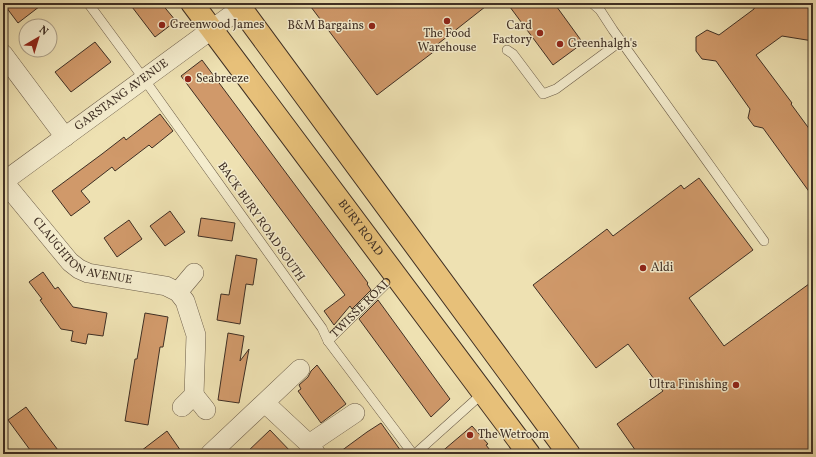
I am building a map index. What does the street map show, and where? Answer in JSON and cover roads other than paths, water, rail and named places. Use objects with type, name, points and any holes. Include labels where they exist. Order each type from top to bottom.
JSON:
[{"type":"highway","name":"BURY ROAD","points":[[192,3],[529,454]]},
{"type":"highway","points":[[239,5],[569,454]]},
{"type":"street","name":"GARSTANG AVENUE","points":[[3,182],[211,29],[239,5]]},
{"type":"street","points":[[3,54],[65,137]]},
{"type":"street","name":"CLAUGHTON AVENUE","points":[[3,182],[70,262],[79,269],[88,273],[166,286],[178,292]]},
{"type":"street","points":[[194,273],[178,292],[185,301],[196,335],[188,401],[206,410]]},
{"type":"street","points":[[210,454],[300,369]]},
{"type":"street","points":[[265,403],[312,449],[355,413]]},
{"type":"lane","name":"BACK BURY ROAD SOUTH","points":[[88,3],[322,328],[328,341],[414,454]]},
{"type":"lane","points":[[592,3],[600,10],[764,241]]},
{"type":"lane","points":[[507,50],[513,54],[543,94],[556,89],[621,41]]},
{"type":"lane","name":"TWISSE ROAD","points":[[328,341],[395,275]]},
{"type":"lane","points":[[414,454],[483,393]]},
{"type":"place","name":"The Food Warehouse","points":[[447,21]]},
{"type":"place","name":"Greenwood James","points":[[162,25]]},
{"type":"place","name":"B&M Bargains","points":[[372,26]]},
{"type":"place","name":"Card Factory","points":[[540,33]]},
{"type":"place","name":"Greenhalgh's","points":[[560,44]]},
{"type":"place","name":"Seabreeze","points":[[188,79]]},
{"type":"place","name":"Aldi","points":[[643,268]]},
{"type":"place","name":"Ultra Finishing","points":[[736,385]]},
{"type":"place","name":"The Wetroom","points":[[470,435]]}]
